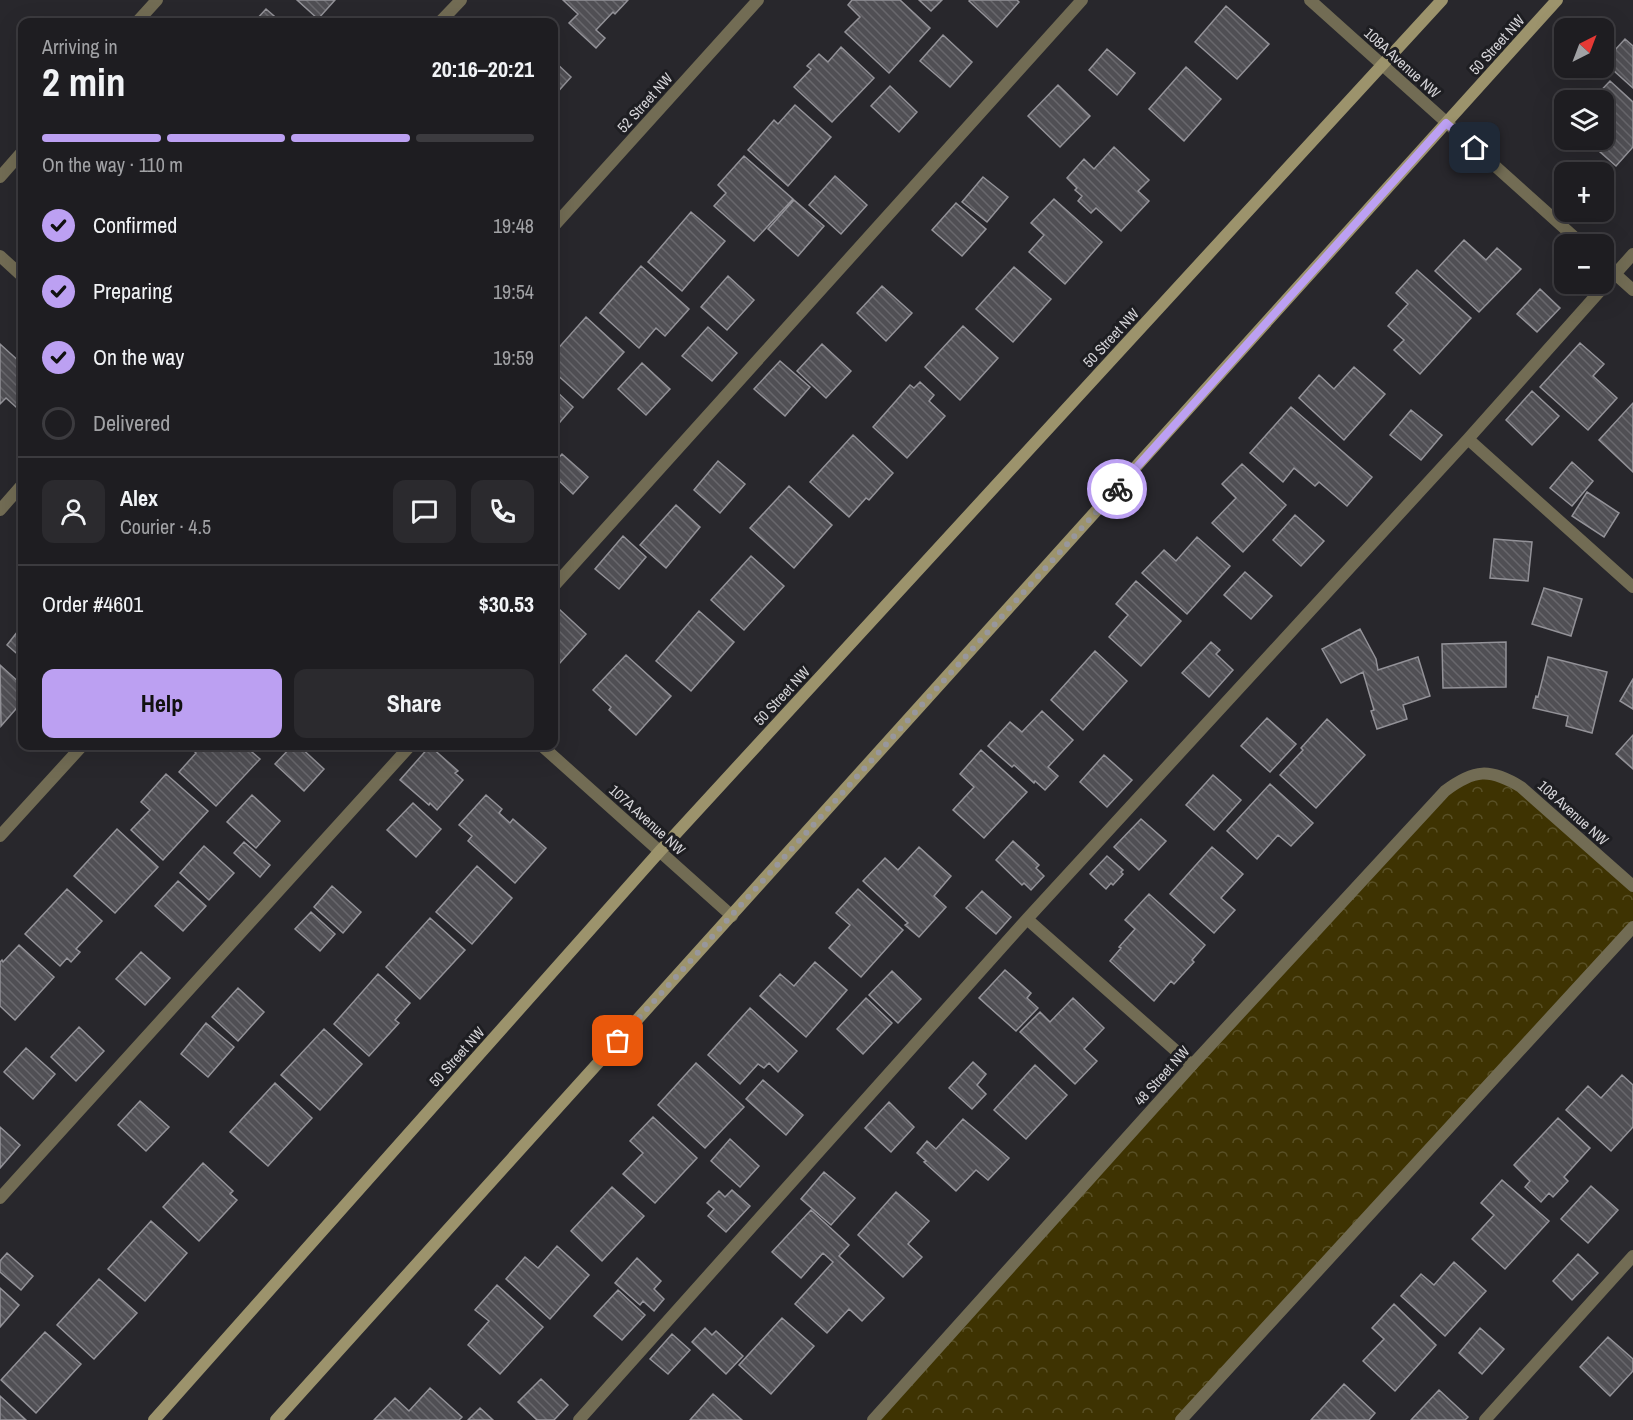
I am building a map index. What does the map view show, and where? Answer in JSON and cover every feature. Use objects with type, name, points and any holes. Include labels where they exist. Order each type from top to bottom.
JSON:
[{"type":"street","points":[[141,18],[157,0]]},
{"type":"street","points":[[444,18],[461,0]]},
{"type":"street","name":"52 Street NW","points":[[558,222],[758,0]]},
{"type":"street","points":[[558,582],[1082,0]]},
{"type":"street","name":"108A Avenue NW","points":[[1310,0],[1571,234]]},
{"type":"street","name":"50 Street NW","points":[[154,1420],[660,851],[1442,0]]},
{"type":"street","name":"50 Street NW","points":[[276,1420],[1557,0]]},
{"type":"street","points":[[0,177],[18,157]]},
{"type":"street","points":[[579,1420],[1027,919],[1468,439],[1633,254]]},
{"type":"street","points":[[0,256],[18,272]]},
{"type":"street","points":[[1615,274],[1633,290]]},
{"type":"street","points":[[1468,439],[1633,587]]},
{"type":"street","points":[[0,510],[18,490]]},
{"type":"street","points":[[0,836],[78,750]]},
{"type":"street","points":[[0,1198],[406,750]]},
{"type":"street","name":"107A Avenue NW","points":[[546,750],[732,916]]},
{"type":"street","name":"108 Avenue NW","points":[[1488,773],[1506,778],[1521,787],[1633,886]]},
{"type":"street","name":"48 Street NW","points":[[873,1420],[1192,1065],[1445,791],[1462,777],[1488,773]]},
{"type":"street","points":[[1027,919],[1192,1065]]},
{"type":"street","points":[[1181,1420],[1633,927]]},
{"type":"street","points":[[1485,1420],[1633,1256]]},
{"type":"green space","points":[[1462,777],[1506,778],[1633,886],[1633,927],[1181,1420],[873,1420]]},
{"type":"building","points":[[297,0],[335,0],[317,18]]},
{"type":"building","points":[[563,0],[628,0],[596,30],[605,38],[596,48],[569,23],[578,14]]},
{"type":"building","points":[[852,0],[900,0],[930,28],[889,73],[845,32],[860,17],[848,5]]},
{"type":"building","points":[[919,0],[942,0],[931,11]]},
{"type":"building","points":[[970,0],[1017,0],[1019,2],[997,27]]},
{"type":"building","points":[[1226,6],[1269,44],[1237,79],[1195,42]]},
{"type":"building","points":[[266,9],[276,18],[258,18]]},
{"type":"building","points":[[943,35],[972,62],[950,87],[920,61]]},
{"type":"building","points":[[1625,39],[1633,46],[1633,88],[1614,71],[1614,51]]},
{"type":"building","points":[[841,47],[874,78],[832,122],[794,87],[811,69],[807,66],[819,54],[828,62]]},
{"type":"building","points":[[1107,49],[1135,73],[1117,95],[1089,70]]},
{"type":"building","points":[[558,65],[571,77],[558,92]]},
{"type":"building","points":[[1186,67],[1221,99],[1184,141],[1149,109]]},
{"type":"building","points":[[1610,81],[1633,102],[1633,147],[1616,166],[1598,150],[1614,150],[1614,90],[1601,90]]},
{"type":"building","points":[[1058,85],[1090,116],[1060,147],[1028,116]]},
{"type":"building","points":[[890,86],[917,112],[899,132],[871,106]]},
{"type":"building","points":[[795,105],[831,137],[788,186],[748,150],[774,120],[778,124]]},
{"type":"building","points":[[1114,147],[1149,180],[1138,191],[1149,201],[1121,231],[1096,208],[1091,213],[1078,201],[1082,196],[1067,178],[1084,159],[1094,169]]},
{"type":"building","points":[[744,156],[793,199],[754,241],[714,206],[726,193],[718,185]]},
{"type":"building","points":[[835,176],[867,205],[841,234],[809,205]]},
{"type":"building","points":[[983,177],[1008,197],[987,222],[962,202]]},
{"type":"building","points":[[1054,199],[1102,242],[1065,284],[1029,252],[1044,235],[1031,223]]},
{"type":"building","points":[[794,200],[824,226],[798,256],[768,229]]},
{"type":"building","points":[[956,203],[986,229],[962,256],[932,230]]},
{"type":"building","points":[[691,212],[725,241],[682,291],[648,262]]},
{"type":"building","points":[[1464,240],[1486,260],[1497,248],[1521,269],[1479,312],[1435,271]]},
{"type":"building","points":[[641,266],[689,309],[665,336],[656,328],[639,348],[600,313]]},
{"type":"building","points":[[1014,267],[1051,299],[1013,342],[976,309]]},
{"type":"building","points":[[1417,270],[1471,318],[1420,374],[1394,350],[1404,340],[1388,326],[1408,304],[1396,293]]},
{"type":"building","points":[[728,276],[754,300],[727,330],[701,307]]},
{"type":"building","points":[[882,286],[912,313],[886,341],[857,313]]},
{"type":"building","points":[[1540,289],[1560,308],[1537,332],[1517,314]]},
{"type":"building","points":[[586,317],[624,352],[583,398],[558,376],[558,348]]},
{"type":"building","points":[[963,326],[998,358],[960,400],[925,367]]},
{"type":"building","points":[[708,327],[737,353],[712,381],[682,356]]},
{"type":"building","points":[[1580,343],[1604,364],[1593,376],[1617,398],[1588,430],[1540,387]]},
{"type":"building","points":[[0,344],[18,360],[18,405],[16,407],[6,398],[0,404]]},
{"type":"building","points":[[822,344],[851,371],[826,398],[797,371]]},
{"type":"building","points":[[780,361],[810,387],[785,416],[754,389]]},
{"type":"building","points":[[642,363],[670,389],[646,415],[618,389]]},
{"type":"building","points":[[1354,367],[1385,394],[1344,440],[1299,398],[1319,375],[1334,389]]},
{"type":"building","points":[[920,382],[934,395],[929,401],[945,416],[907,458],[873,427],[910,385],[914,388]]},
{"type":"building","points":[[1532,391],[1559,416],[1532,445],[1506,420]]},
{"type":"building","points":[[558,393],[573,407],[558,424]]},
{"type":"building","points":[[1633,403],[1633,472],[1599,440]]},
{"type":"building","points":[[1291,407],[1372,477],[1347,506],[1319,482],[1315,486],[1294,468],[1283,482],[1250,453]]},
{"type":"building","points":[[1411,410],[1442,435],[1421,460],[1390,435]]},
{"type":"building","points":[[853,435],[893,473],[869,500],[866,498],[849,517],[810,482]]},
{"type":"building","points":[[562,454],[588,477],[573,494],[558,480],[558,458]]},
{"type":"building","points":[[718,461],[745,484],[720,513],[694,490]]},
{"type":"building","points":[[1572,462],[1593,481],[1572,506],[1550,488]]},
{"type":"building","points":[[1242,464],[1286,505],[1243,552],[1212,523],[1236,498],[1222,484]]},
{"type":"building","points":[[789,486],[832,525],[794,568],[750,528]]},
{"type":"building","points":[[1587,492],[1619,513],[1604,537],[1572,516]]},
{"type":"building","points":[[676,505],[700,527],[666,568],[640,545]]},
{"type":"building","points":[[1295,515],[1324,541],[1301,566],[1273,540]]},
{"type":"building","points":[[623,536],[646,557],[619,589],[595,569]]},
{"type":"building","points":[[1197,537],[1230,566],[1187,614],[1142,573],[1164,550],[1176,561]]},
{"type":"building","points":[[1494,539],[1532,542],[1528,581],[1490,578]]},
{"type":"building","points":[[751,556],[784,586],[744,630],[711,600]]},
{"type":"building","points":[[1245,572],[1272,596],[1251,619],[1224,595]]},
{"type":"building","points":[[1136,581],[1181,621],[1141,666],[1109,637],[1128,615],[1116,604]]},
{"type":"building","points":[[1544,588],[1582,599],[1571,636],[1532,624]]},
{"type":"building","points":[[558,610],[586,634],[559,664],[558,663]]},
{"type":"building","points":[[699,611],[734,642],[691,691],[656,661]]},
{"type":"building","points":[[1360,629],[1376,659],[1378,670],[1418,657],[1430,696],[1403,705],[1407,719],[1377,729],[1363,672],[1341,683],[1322,649]]},
{"type":"building","points":[[18,631],[18,655],[7,645]]},
{"type":"building","points":[[1211,642],[1220,650],[1216,654],[1233,670],[1209,697],[1182,673]]},
{"type":"building","points":[[1506,642],[1506,687],[1443,688],[1442,644]]},
{"type":"building","points":[[1095,651],[1127,681],[1083,730],[1051,700]]},
{"type":"building","points":[[626,655],[671,696],[636,735],[609,710],[611,707],[593,690]]},
{"type":"building","points":[[1548,657],[1607,672],[1592,733],[1566,726],[1568,716],[1533,708]]},
{"type":"building","points":[[0,665],[18,681],[18,707],[1,726]]},
{"type":"building","points":[[1633,679],[1633,709],[1620,701]]},
{"type":"building","points":[[1042,711],[1073,740],[1048,767],[1058,776],[1045,790],[1014,765],[1012,767],[988,746],[1010,722],[1022,732]]},
{"type":"building","points":[[1267,718],[1296,744],[1270,772],[1241,746]]},
{"type":"building","points":[[1327,719],[1365,755],[1316,808],[1280,775]]},
{"type":"building","points":[[1633,735],[1633,769],[1616,754]]},
{"type":"building","points":[[193,750],[250,750],[260,759],[216,806],[179,772],[196,753]]},
{"type":"building","points":[[288,750],[303,750],[324,769],[304,791],[275,764]]},
{"type":"building","points":[[426,750],[434,750],[458,771],[455,773],[463,780],[437,810],[400,780]]},
{"type":"building","points":[[981,750],[1027,792],[984,838],[953,810],[974,787],[960,774]]},
{"type":"building","points":[[1104,755],[1132,780],[1107,807],[1080,782]]},
{"type":"building","points":[[166,774],[208,811],[163,860],[131,830],[150,810],[141,802]]},
{"type":"building","points":[[1213,775],[1241,800],[1214,830],[1186,805]]},
{"type":"building","points":[[1270,784],[1313,823],[1291,846],[1278,835],[1257,859],[1227,831]]},
{"type":"building","points":[[252,795],[280,821],[256,848],[227,822]]},
{"type":"building","points":[[486,795],[502,809],[499,813],[510,823],[513,819],[546,848],[515,883],[468,841],[472,836],[459,825]]},
{"type":"building","points":[[413,803],[441,829],[416,857],[387,830]]},
{"type":"building","points":[[1141,819],[1166,841],[1139,870],[1114,847]]},
{"type":"building","points":[[117,829],[158,867],[115,913],[74,876]]},
{"type":"building","points":[[1013,841],[1039,865],[1036,868],[1044,876],[1031,890],[1024,883],[1022,885],[996,860]]},
{"type":"building","points":[[244,842],[270,865],[260,877],[234,853]]},
{"type":"building","points":[[204,846],[234,873],[209,900],[180,873]]},
{"type":"building","points":[[919,847],[951,876],[934,896],[946,907],[919,937],[905,925],[908,923],[863,881],[885,858],[898,870]]},
{"type":"building","points":[[1212,847],[1243,874],[1221,898],[1235,910],[1214,933],[1170,894]]},
{"type":"building","points":[[1107,856],[1123,870],[1121,872],[1123,874],[1106,889],[1090,874]]},
{"type":"building","points":[[477,866],[512,898],[472,944],[436,912]]},
{"type":"building","points":[[178,881],[206,906],[183,931],[155,906]]},
{"type":"building","points":[[332,886],[361,912],[343,933],[314,907]]},
{"type":"building","points":[[67,889],[102,921],[76,949],[80,952],[71,962],[67,958],[60,966],[25,934]]},
{"type":"building","points":[[858,889],[903,930],[861,977],[829,948],[850,925],[836,913]]},
{"type":"building","points":[[982,891],[1011,917],[996,934],[966,908]]},
{"type":"building","points":[[1149,894],[1205,945],[1192,960],[1194,962],[1174,984],[1171,981],[1154,1001],[1110,961],[1135,929],[1125,920]]},
{"type":"building","points":[[311,912],[335,934],[320,951],[295,929]]},
{"type":"building","points":[[430,918],[465,950],[420,999],[386,967]]},
{"type":"building","points":[[19,945],[54,977],[15,1020],[0,1006],[0,962],[2,960],[3,962]]},
{"type":"building","points":[[141,952],[170,978],[145,1005],[116,979]]},
{"type":"building","points":[[815,962],[847,990],[806,1037],[760,996],[780,974],[794,986]]},
{"type":"building","points":[[1005,970],[1031,993],[1027,998],[1038,1008],[1016,1031],[979,998]]},
{"type":"building","points":[[892,971],[921,999],[898,1023],[869,995]]},
{"type":"building","points":[[378,974],[410,1003],[395,1020],[399,1023],[369,1056],[334,1024]]},
{"type":"building","points":[[238,988],[264,1012],[238,1041],[212,1017]]},
{"type":"building","points":[[866,998],[892,1023],[863,1054],[837,1029]]},
{"type":"building","points":[[1073,998],[1104,1028],[1084,1049],[1097,1061],[1075,1084],[1020,1032],[1040,1012],[1050,1022]]},
{"type":"building","points":[[750,1008],[797,1051],[778,1072],[769,1063],[764,1068],[758,1064],[740,1084],[708,1055]]},
{"type":"building","points":[[206,1023],[234,1047],[208,1077],[181,1054]]},
{"type":"building","points":[[79,1027],[104,1051],[76,1081],[51,1057]]},
{"type":"building","points":[[324,1029],[362,1064],[320,1110],[281,1075]]},
{"type":"building","points":[[26,1048],[55,1074],[33,1099],[4,1072]]},
{"type":"building","points":[[973,1062],[986,1074],[977,1085],[986,1094],[972,1109],[949,1088]]},
{"type":"building","points":[[696,1063],[744,1107],[705,1148],[658,1105]]},
{"type":"building","points":[[1035,1065],[1067,1095],[1026,1139],[994,1110]]},
{"type":"building","points":[[1622,1075],[1633,1085],[1633,1127],[1611,1151],[1566,1110],[1588,1086],[1601,1098]]},
{"type":"building","points":[[763,1080],[803,1115],[786,1135],[746,1099]]},
{"type":"building","points":[[275,1083],[312,1118],[268,1166],[230,1132]]},
{"type":"building","points":[[140,1101],[169,1127],[146,1151],[118,1125]]},
{"type":"building","points":[[889,1102],[914,1127],[891,1152],[865,1128]]},
{"type":"building","points":[[653,1117],[697,1158],[655,1203],[623,1174],[643,1153],[630,1141]]},
{"type":"building","points":[[1558,1118],[1590,1148],[1564,1177],[1568,1181],[1553,1197],[1549,1193],[1541,1202],[1525,1187],[1530,1181],[1514,1165]]},
{"type":"building","points":[[963,1119],[1009,1158],[988,1180],[976,1170],[956,1191],[917,1153],[927,1141],[936,1149]]},
{"type":"building","points":[[0,1127],[20,1145],[0,1168]]},
{"type":"building","points":[[730,1139],[759,1166],[740,1187],[711,1161]]},
{"type":"building","points":[[203,1163],[233,1191],[230,1194],[237,1200],[199,1241],[163,1207]]},
{"type":"building","points":[[824,1172],[855,1198],[831,1225],[801,1199]]},
{"type":"building","points":[[1502,1180],[1549,1221],[1505,1269],[1472,1239],[1494,1215],[1481,1203]]},
{"type":"building","points":[[1591,1186],[1618,1210],[1588,1243],[1561,1219]]},
{"type":"building","points":[[612,1187],[644,1216],[602,1261],[571,1231]]},
{"type":"building","points":[[732,1190],[750,1206],[726,1232],[708,1216],[714,1209],[707,1203],[719,1191],[725,1197]]},
{"type":"building","points":[[896,1192],[929,1221],[908,1244],[922,1257],[903,1277],[858,1235]]},
{"type":"building","points":[[811,1210],[849,1245],[839,1256],[884,1298],[862,1321],[849,1309],[827,1333],[795,1304],[833,1262],[823,1253],[801,1278],[772,1252]]},
{"type":"building","points":[[151,1221],[187,1253],[145,1301],[108,1269]]},
{"type":"building","points":[[557,1246],[589,1275],[550,1319],[506,1279],[525,1257],[538,1268]]},
{"type":"building","points":[[7,1253],[33,1276],[21,1290],[0,1272],[0,1261]]},
{"type":"building","points":[[1578,1254],[1598,1273],[1572,1300],[1553,1281]]},
{"type":"building","points":[[637,1258],[661,1281],[654,1289],[664,1299],[654,1311],[643,1301],[640,1305],[615,1283]]},
{"type":"building","points":[[1454,1262],[1486,1291],[1445,1336],[1401,1296],[1421,1274],[1434,1285]]},
{"type":"building","points":[[99,1279],[137,1313],[94,1359],[57,1325]]},
{"type":"building","points":[[497,1285],[543,1327],[500,1374],[468,1345],[489,1321],[475,1310]]},
{"type":"building","points":[[0,1288],[19,1305],[0,1327]]},
{"type":"building","points":[[618,1290],[645,1315],[622,1340],[594,1316]]},
{"type":"building","points":[[1394,1304],[1436,1345],[1395,1391],[1363,1361],[1384,1339],[1372,1328]]},
{"type":"building","points":[[782,1318],[814,1346],[771,1394],[739,1365]]},
{"type":"building","points":[[705,1328],[712,1335],[716,1331],[743,1356],[726,1374],[692,1342]]},
{"type":"building","points":[[1480,1328],[1504,1349],[1482,1374],[1459,1353]]},
{"type":"building","points":[[45,1332],[81,1364],[36,1413],[1,1380]]},
{"type":"building","points":[[672,1334],[690,1350],[668,1374],[650,1359]]},
{"type":"building","points":[[1608,1337],[1633,1359],[1633,1371],[1610,1396],[1580,1367]]},
{"type":"building","points":[[541,1379],[568,1405],[554,1420],[537,1420],[518,1402]]},
{"type":"building","points":[[1344,1384],[1375,1413],[1369,1420],[1311,1420]]},
{"type":"building","points":[[430,1388],[462,1417],[459,1420],[374,1420],[395,1398],[409,1411]]},
{"type":"building","points":[[1439,1390],[1468,1417],[1465,1420],[1411,1420]]},
{"type":"building","points":[[713,1394],[742,1420],[690,1420]]},
{"type":"building","points":[[0,1396],[26,1420],[0,1420]]},
{"type":"building","points":[[480,1408],[493,1420],[468,1420]]},
{"type":"way so far","points":[[618,1041],[1117,489]]},
{"type":"route","points":[[1117,489],[1446,123],[1475,148]]}]
